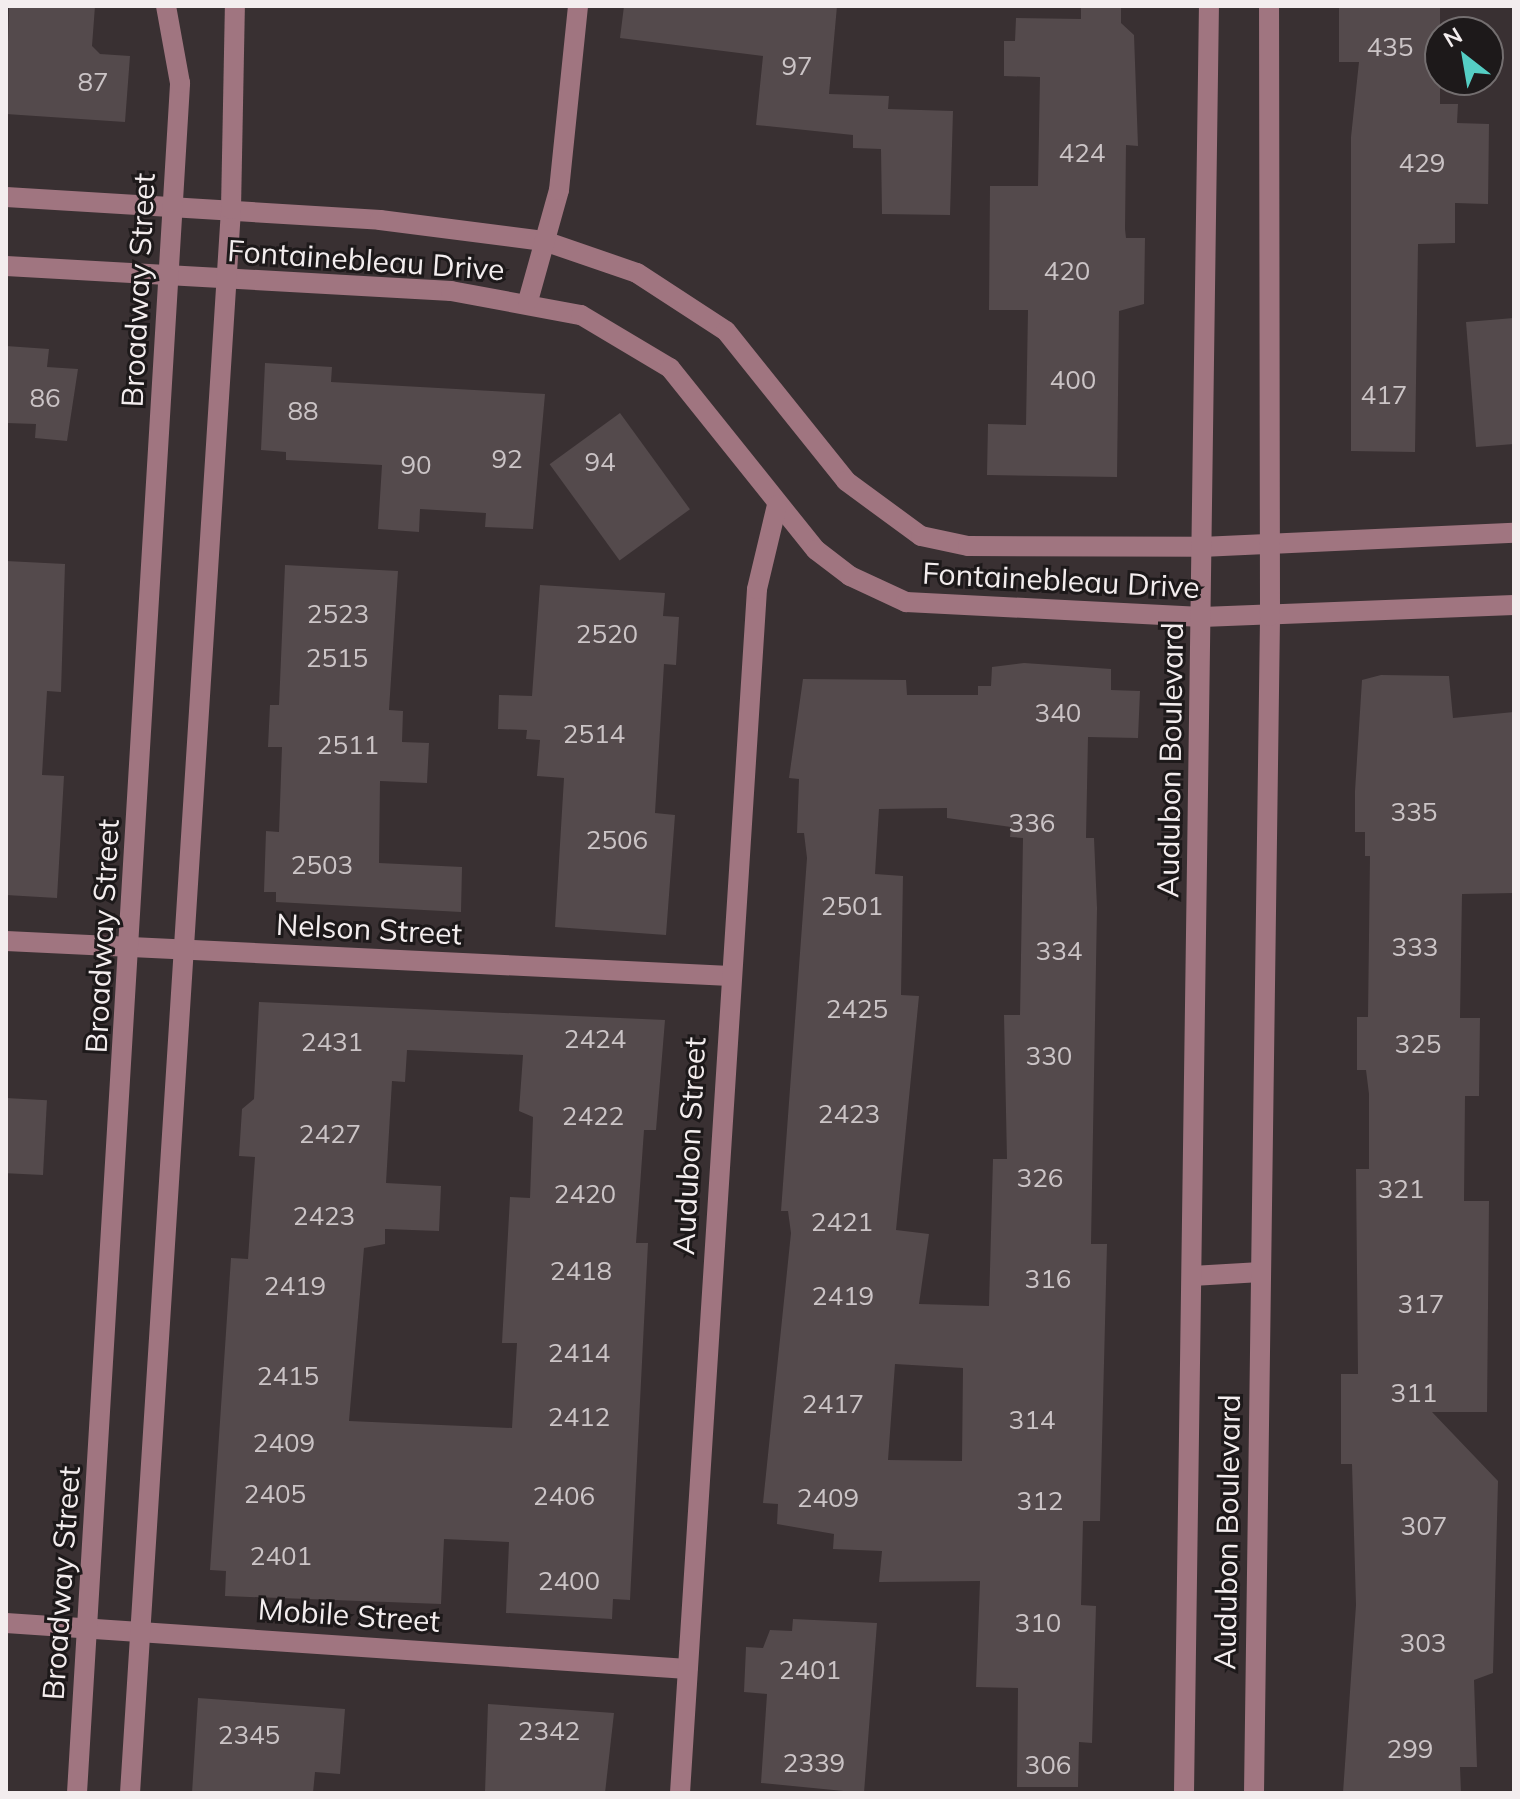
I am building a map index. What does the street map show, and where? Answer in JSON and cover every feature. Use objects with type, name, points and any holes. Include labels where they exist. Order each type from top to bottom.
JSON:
[{"type":"street","name":"Broadway Street","points":[[77,1793],[132,949],[180,83],[166,6]]},
{"type":"street","points":[[130,1793],[181,951],[231,209],[235,6]]},
{"type":"street","points":[[528,301],[559,190],[578,6]]},
{"type":"street","name":"Audubon Boulevard","points":[[1184,1793],[1209,6]]},
{"type":"street","name":"Audubon Boulevard","points":[[1254,1793],[1270,616],[1267,544],[1269,6]]},
{"type":"street","name":"Fontainebleau Drive","points":[[6,197],[231,209],[544,241],[637,273],[726,331],[846,481],[921,536],[968,546],[1201,547],[1514,533]]},
{"type":"street","name":"Fontainebleau Drive","points":[[6,266],[528,301],[581,315],[670,368],[715,416],[777,505],[850,576],[906,602],[1202,617],[1514,605]]},
{"type":"street","name":"Audubon Street","points":[[680,1793],[757,589],[777,505]]},
{"type":"street","name":"Nelson Street","points":[[6,941],[730,976]]},
{"type":"street","points":[[1192,1276],[1261,1272]]},
{"type":"street","name":"Mobile Street","points":[[6,1623],[687,1669]]},
{"type":"building","points":[[9,6],[95,6],[92,46],[100,54],[130,56],[125,122],[6,114]]},
{"type":"building","points":[[624,6],[837,6],[829,94],[889,96],[888,109],[953,111],[950,215],[882,214],[881,149],[853,148],[853,135],[756,125],[763,56],[620,38]]},
{"type":"building","points":[[1081,6],[1121,6],[1121,23],[1134,35],[1138,146],[1126,145],[1125,229],[1126,238],[1145,238],[1144,304],[1119,311],[1117,477],[987,475],[988,424],[1026,425],[1028,310],[989,310],[990,186],[1038,186],[1040,77],[1004,76],[1004,41],[1015,41],[1016,18],[1081,19]]},
{"type":"building","points":[[1339,6],[1440,6],[1440,16],[1424,16],[1424,96],[1440,96],[1440,104],[1458,104],[1457,123],[1489,124],[1488,204],[1455,203],[1455,243],[1418,244],[1415,452],[1351,451],[1351,137],[1359,62],[1339,62]]},
{"type":"building","points":[[1514,318],[1514,444],[1476,447],[1466,322]]},
{"type":"building","points":[[6,346],[49,349],[47,367],[78,369],[67,441],[35,438],[36,424],[6,423]]},
{"type":"building","points":[[265,363],[332,367],[331,382],[545,394],[533,529],[485,527],[486,513],[420,509],[419,532],[378,529],[382,465],[286,460],[286,452],[261,450]]},
{"type":"building","points":[[620,413],[690,509],[620,560],[550,464]]},
{"type":"building","points":[[6,561],[65,564],[61,692],[47,691],[42,775],[64,776],[57,898],[6,895]]},
{"type":"building","points":[[285,565],[398,571],[389,710],[403,711],[402,742],[429,743],[427,783],[380,781],[379,863],[462,867],[461,912],[276,902],[276,892],[264,892],[266,831],[279,832],[282,747],[268,747],[270,705],[279,705]]},
{"type":"building","points":[[540,585],[665,593],[663,616],[679,617],[676,665],[664,664],[655,813],[675,815],[666,935],[555,927],[564,778],[537,776],[540,740],[526,739],[527,730],[498,729],[499,695],[532,696]]},
{"type":"building","points":[[1024,663],[1111,669],[1111,690],[1140,691],[1138,738],[1088,737],[1086,838],[1094,838],[1097,908],[1091,1244],[1107,1244],[1100,1521],[1083,1521],[1081,1605],[1096,1606],[1092,1743],[1079,1742],[1078,1787],[1017,1787],[1018,1688],[976,1687],[980,1581],[879,1582],[882,1551],[833,1549],[834,1534],[777,1524],[778,1504],[763,1503],[791,1233],[788,1211],[781,1211],[807,858],[804,833],[797,833],[799,779],[789,778],[803,679],[906,680],[907,695],[978,695],[978,686],[991,686],[992,667]],"holes":[[[947,808],[947,818],[1011,827],[1010,837],[1023,838],[1020,1015],[1004,1015],[1007,1159],[993,1159],[989,1306],[919,1304],[929,1234],[896,1230],[919,996],[901,995],[903,876],[875,874],[879,809]],[[895,1364],[963,1368],[962,1461],[888,1460]]]},
{"type":"building","points":[[1381,675],[1449,676],[1453,718],[1514,712],[1514,893],[1462,894],[1460,1018],[1480,1018],[1479,1096],[1465,1096],[1464,1201],[1489,1201],[1487,1412],[1432,1412],[1498,1481],[1493,1673],[1474,1680],[1477,1767],[1460,1767],[1461,1793],[1343,1793],[1356,1605],[1352,1464],[1341,1464],[1341,1374],[1358,1374],[1356,1169],[1369,1169],[1369,1094],[1366,1070],[1357,1070],[1357,1017],[1368,1017],[1370,856],[1365,856],[1365,832],[1355,832],[1355,791],[1362,680]]},
{"type":"building","points":[[259,1002],[665,1020],[656,1130],[644,1130],[636,1243],[648,1243],[630,1600],[613,1599],[612,1619],[506,1613],[509,1542],[444,1539],[441,1604],[225,1596],[226,1571],[210,1570],[231,1258],[248,1259],[255,1157],[239,1156],[242,1109],[254,1099]],"holes":[[[407,1050],[523,1055],[519,1111],[533,1117],[530,1198],[510,1197],[502,1343],[517,1343],[512,1428],[349,1421],[364,1248],[385,1244],[385,1229],[439,1231],[441,1186],[386,1183],[392,1081],[405,1082]]]},
{"type":"building","points":[[6,1098],[47,1100],[43,1175],[6,1173]]},
{"type":"building","points":[[793,1619],[877,1623],[864,1793],[761,1783],[767,1694],[744,1692],[746,1647],[763,1648],[770,1630],[792,1631]]},
{"type":"building","points":[[198,1698],[345,1709],[340,1774],[315,1772],[313,1793],[192,1793]]},
{"type":"building","points":[[488,1704],[614,1713],[605,1793],[485,1793]]}]
